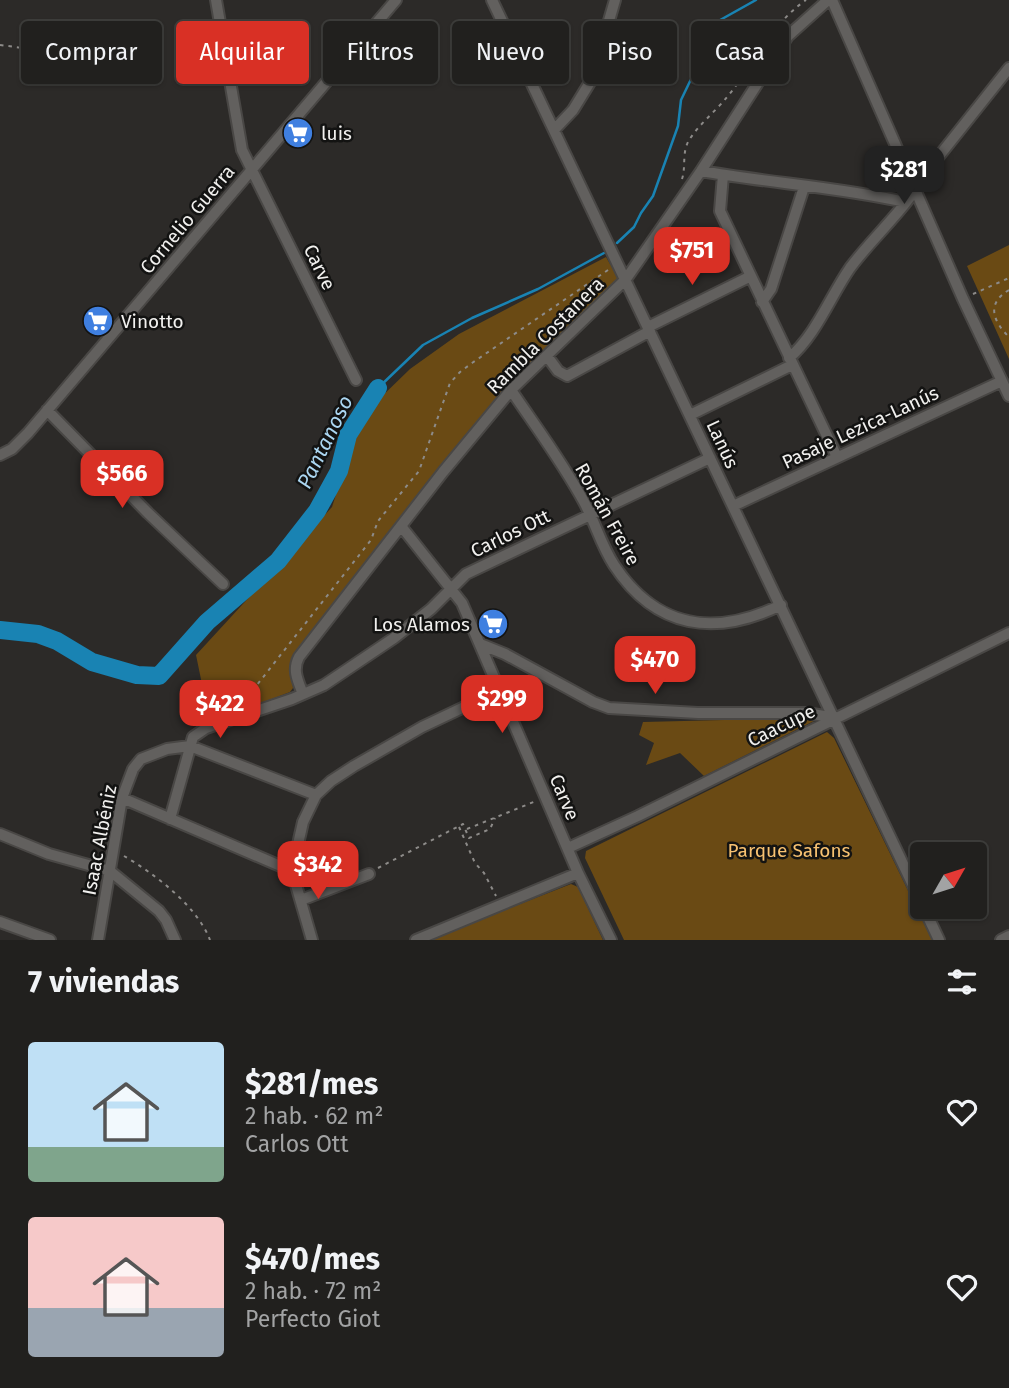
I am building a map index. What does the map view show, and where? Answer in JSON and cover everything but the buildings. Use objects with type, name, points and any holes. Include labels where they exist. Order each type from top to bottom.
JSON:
[{"type":"street","name":"Carve","points":[[216,0],[239,142],[356,380]]},
{"type":"street","name":"Cornelio Guerra","points":[[0,454],[12,449],[47,410],[396,0]]},
{"type":"street","name":"Lanús","points":[[492,0],[910,877]]},
{"type":"street","points":[[554,130],[573,110],[592,79],[615,0]]},
{"type":"street","points":[[830,0],[962,299],[1009,396]]},
{"type":"street","name":"Rambla Costanera","points":[[303,694],[295,671],[299,657],[511,390],[626,279],[701,171],[788,36],[830,0]]},
{"type":"street","points":[[690,415],[791,361],[850,269],[915,192],[924,175],[1009,68]]},
{"type":"street","points":[[701,171],[804,187],[872,194],[905,202]]},
{"type":"street","points":[[723,175],[720,211],[837,457]]},
{"type":"street","points":[[762,302],[771,289],[804,187]]},
{"type":"street","points":[[547,356],[558,371],[567,376],[649,329],[751,276]]},
{"type":"street","name":"Pasaje Lezica-Lanús","points":[[733,506],[1002,381]]},
{"type":"street","name":"Román Freire","points":[[511,390],[578,493],[612,563],[627,583],[649,602],[685,621],[708,625],[725,624],[761,615],[782,605]]},
{"type":"street","points":[[47,410],[148,513],[223,584]]},
{"type":"street","name":"Carlos Ott","points":[[190,746],[197,733],[324,685],[394,638],[466,574],[710,457]]},
{"type":"street","name":"Carve","points":[[401,526],[462,603],[578,873],[611,940]]},
{"type":"street","name":"Caacupe","points":[[568,848],[1009,632]]},
{"type":"street","points":[[480,644],[505,654],[609,708],[698,713],[807,713],[835,718]]},
{"type":"street","points":[[312,940],[292,871],[300,831],[316,795],[331,781],[422,727],[500,690]]},
{"type":"street","points":[[170,819],[190,746],[316,795]]},
{"type":"street","name":"Isaac Albéniz","points":[[99,940],[122,798],[133,769],[141,759],[154,752],[190,746]]},
{"type":"street","points":[[122,798],[292,871]]},
{"type":"street","points":[[0,834],[50,854],[110,872],[159,911],[175,940]]},
{"type":"street","points":[[416,940],[578,873]]},
{"type":"street","points":[[301,900],[369,874]]},
{"type":"street","name":"Lanús","points":[[929,919],[939,940]]},
{"type":"street","points":[[0,922],[50,940]]},
{"type":"street","points":[[1002,940],[1009,936]]},
{"type":"path","points":[[682,178],[689,141],[729,95],[774,27],[806,0]]},
{"type":"path","points":[[0,45],[21,48]]},
{"type":"path","points":[[236,718],[245,698],[372,540],[378,521],[419,471],[450,383],[472,363],[618,263]]},
{"type":"path","points":[[962,299],[1009,278]]},
{"type":"path","points":[[1009,290],[1002,293],[993,315],[997,325],[1009,337]]},
{"type":"path","points":[[466,830],[546,796]]},
{"type":"path","points":[[369,874],[407,851],[463,824],[469,838],[490,829],[495,818]]},
{"type":"path","points":[[458,826],[475,863],[484,873],[500,905]]},
{"type":"path","points":[[113,851],[153,876],[195,913],[210,940]]},
{"type":"green space","points":[[1009,245],[1009,359],[967,266]]},
{"type":"green space","points":[[606,257],[620,281],[508,383],[296,651],[291,662],[293,688],[290,692],[210,723],[196,655],[332,507],[355,435],[375,403],[410,369],[459,334]]},
{"type":"green space","points":[[811,718],[814,721],[704,776],[680,753],[646,765],[654,743],[639,735],[643,722]]},
{"type":"green space","name":"Parque Safons","points":[[827,732],[834,738],[910,895],[910,919],[922,919],[932,940],[624,940],[585,858],[586,851]]},
{"type":"green space","points":[[571,884],[578,887],[603,940],[429,940]]},
{"type":"waterway","name":"Pantanoso","points":[[617,243],[634,227],[653,196],[678,126],[681,100],[693,75],[697,42],[713,24],[756,0]]},
{"type":"waterway","name":"Pantanoso","points":[[378,388],[423,345],[472,318],[538,289],[604,253]]},
{"type":"waterway","name":"Pantanoso","points":[[0,630],[38,634],[57,641],[92,662],[137,675],[159,676],[207,622],[278,561],[317,511],[339,471],[348,435],[378,388]]},
{"type":"place","name":"luis","points":[[298,133]]},
{"type":"place","name":"Vinotto","points":[[98,321]]},
{"type":"place","name":"Los Alamos","points":[[493,624]]}]
